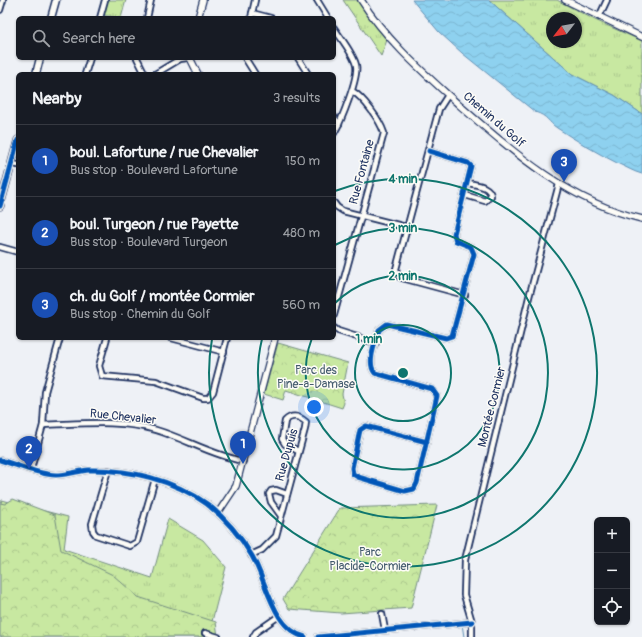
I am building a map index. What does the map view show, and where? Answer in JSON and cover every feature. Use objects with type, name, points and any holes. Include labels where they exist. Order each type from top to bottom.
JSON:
[{"type":"main road","points":[[52,16],[56,0]]},
{"type":"main road","points":[[36,72],[40,60]]},
{"type":"main road","points":[[0,206],[15,164]]},
{"type":"street","points":[[0,10],[3,0]]},
{"type":"street","points":[[101,16],[105,0]]},
{"type":"street","points":[[148,16],[152,0]]},
{"type":"street","points":[[199,16],[203,0]]},
{"type":"street","points":[[251,16],[255,0]]},
{"type":"street","points":[[317,0],[327,16]]},
{"type":"street","name":"Chemin du Golf","points":[[361,0],[395,44],[448,95],[517,154],[559,184],[596,202],[642,218]]},
{"type":"street","points":[[565,0],[599,17],[641,35]]},
{"type":"street","points":[[599,17],[607,0]]},
{"type":"street","points":[[252,13],[263,16]]},
{"type":"street","points":[[336,31],[356,65],[352,91],[336,128]]},
{"type":"street","points":[[86,72],[89,60]]},
{"type":"street","points":[[138,60],[144,72]]},
{"type":"street","points":[[157,72],[178,60]]},
{"type":"street","points":[[189,60],[197,72]]},
{"type":"street","points":[[246,60],[254,72]]},
{"type":"street","points":[[299,60],[307,72]]},
{"type":"street","name":"Rue Fontaine","points":[[336,308],[384,133],[382,126],[359,95],[352,91]]},
{"type":"street","points":[[448,95],[439,109],[429,151],[406,227],[396,270],[398,276],[464,295]]},
{"type":"street","points":[[336,120],[338,124]]},
{"type":"street","points":[[427,442],[366,426],[360,430],[352,468],[353,474],[358,477],[405,491],[414,489],[417,483],[427,442],[438,396],[435,391],[375,373],[371,364],[379,330],[387,324],[449,338],[454,332],[474,254],[471,247],[456,241],[454,234],[472,169],[468,163],[429,151]]},
{"type":"street","points":[[465,195],[484,201],[491,196],[491,192],[487,188],[468,183]]},
{"type":"street","name":"Montée Cormier","points":[[472,637],[472,622],[464,595],[465,560],[529,297],[559,184]]},
{"type":"street","points":[[336,205],[340,209],[361,216],[406,227]]},
{"type":"street","points":[[0,247],[16,251]]},
{"type":"street","points":[[336,330],[376,343]]},
{"type":"street","points":[[31,469],[43,425],[45,392],[59,340]]},
{"type":"street","points":[[106,340],[99,366],[99,371],[102,376],[156,381],[203,398],[208,398],[213,392],[227,340]]},
{"type":"street","points":[[179,340],[224,352]]},
{"type":"street","points":[[218,513],[236,486],[274,340]]},
{"type":"street","name":"Rue Dupuis","points":[[251,555],[262,550],[276,536],[306,422],[297,416],[292,416],[285,421],[283,442],[298,451]]},
{"type":"street","name":"Rue Chevalier","points":[[43,425],[71,422],[108,423],[154,429],[216,454],[242,461]]},
{"type":"street","points":[[0,460],[56,475],[87,470],[123,472],[155,479],[192,494],[218,513],[244,543],[261,572],[283,624],[292,632],[305,637]]},
{"type":"street","points":[[108,470],[92,524],[93,531],[96,535],[130,546],[137,542],[155,479]]},
{"type":"street","name":"Rue Dupuis","points":[[281,516],[271,502],[269,494],[276,490],[287,494]]},
{"type":"street","points":[[382,614],[385,630]]},
{"type":"street","points":[[253,637],[256,632],[279,616]]},
{"type":"street","points":[[318,637],[472,622]]},
{"type":"street","points":[[205,633],[218,637]]},
{"type":"green space","points":[[107,0],[126,0],[122,16],[103,15]]},
{"type":"green space","points":[[343,0],[358,0],[387,40],[381,56]]},
{"type":"green space","points":[[489,0],[557,0],[580,12],[546,12],[546,48],[582,48],[582,13],[642,41],[642,114],[614,95],[572,74]]},
{"type":"green space","name":"Parc des Pine-a-Damase","points":[[278,343],[348,363],[342,394],[344,403],[342,408],[286,390],[283,400],[264,394]]},
{"type":"green space","points":[[13,499],[55,515],[61,550],[113,575],[138,597],[216,622],[218,637],[0,637],[0,503],[5,504]]},
{"type":"green space","points":[[2,500],[68,517],[64,549],[152,578],[168,519],[203,540],[226,567],[208,637],[0,637],[0,505]]},
{"type":"green space","name":"Parc Placide-Cormier","points":[[437,505],[411,608],[341,613],[289,609],[283,599],[340,508]]},
{"type":"water","points":[[412,0],[489,0],[572,74],[614,95],[642,114],[642,174],[633,171],[587,147],[554,126],[543,115],[535,112],[462,53],[439,32]]},
{"type":"waterway","points":[[462,624],[464,637]]},
{"type":"cycle path","points":[[0,206],[16,147]]},
{"type":"cycle path","points":[[427,442],[366,426],[360,430],[352,468],[353,474],[358,477],[405,491],[414,489],[417,483],[437,396],[432,389],[375,373],[371,364],[374,346],[379,330],[387,324],[446,338],[452,336],[474,254],[471,247],[456,241],[454,234],[471,166],[468,163],[429,151]]},
{"type":"cycle path","points":[[0,460],[35,471],[56,475],[89,470],[104,470],[135,474],[166,482],[194,496],[214,509],[238,535],[252,556],[278,615],[285,625],[294,632],[305,637]]},
{"type":"cycle path","points":[[318,637],[472,622]]},
{"type":"place","name":"ch. du Golf / montée Cormier","points":[[564,182]]},
{"type":"place","name":"boul. Lafortune / rue Chevalier","points":[[243,464]]},
{"type":"place","name":"boul. Turgeon / rue Payette","points":[[29,469]]}]
